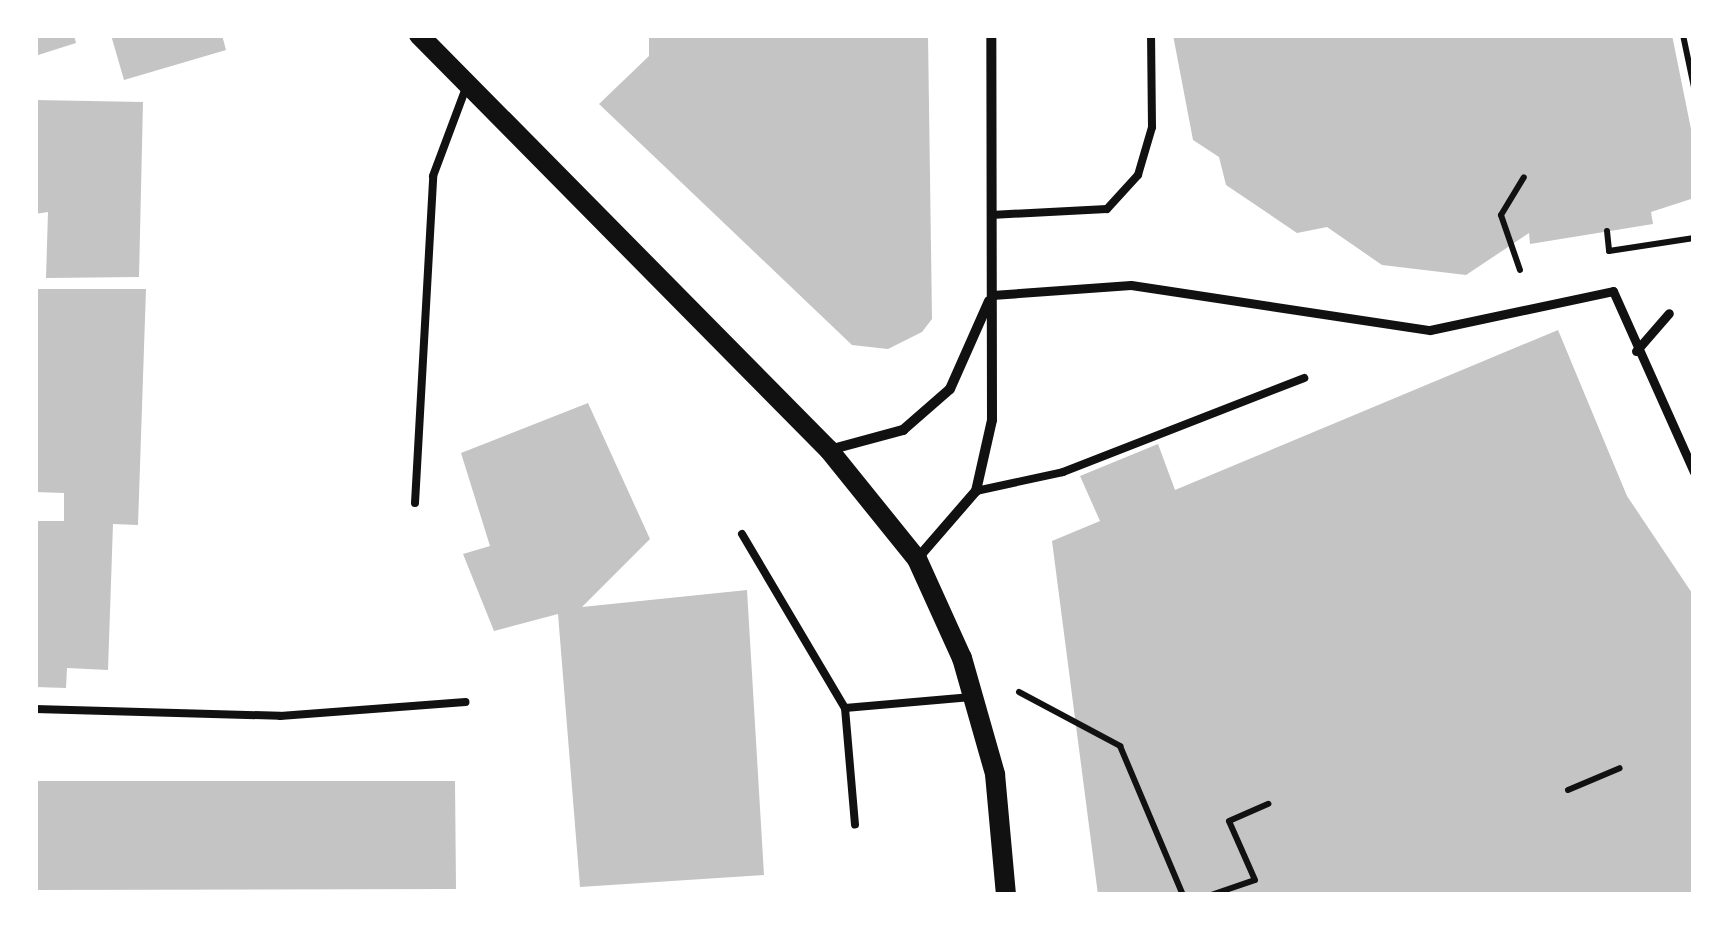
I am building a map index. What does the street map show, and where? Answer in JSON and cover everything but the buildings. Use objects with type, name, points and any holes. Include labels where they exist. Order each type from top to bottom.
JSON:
[{"type":"main road","points":[[419,35],[829,450],[917,559],[972,697],[995,774],[1006,895]]},
{"type":"street","points":[[917,559],[976,491],[992,420],[991,35]]},
{"type":"street","points":[[992,296],[1132,285],[1430,330],[1613,292],[1636,351],[1694,472]]},
{"type":"street","points":[[829,450],[903,430],[950,389],[992,296]]},
{"type":"street","points":[[1636,351],[1669,312]]},
{"type":"lane","points":[[991,215],[1107,209],[1138,175],[1152,127],[1151,35]]},
{"type":"lane","points":[[415,504],[433,176],[468,84]]},
{"type":"lane","points":[[976,491],[1063,472],[1304,378]]},
{"type":"lane","points":[[742,534],[845,708],[855,825]]},
{"type":"lane","points":[[845,708],[972,697]]},
{"type":"lane","points":[[35,709],[280,716],[464,702]]},
{"type":"path","points":[[1682,35],[1694,87]]},
{"type":"path","points":[[1524,178],[1501,216],[1524,282]]},
{"type":"path","points":[[1608,232],[1610,251],[1694,238]]},
{"type":"path","points":[[1076,725],[1120,746],[1183,895]]},
{"type":"path","points":[[1568,790],[1620,768]]},
{"type":"path","points":[[1211,895],[1255,880],[1229,820],[1268,804]]}]
